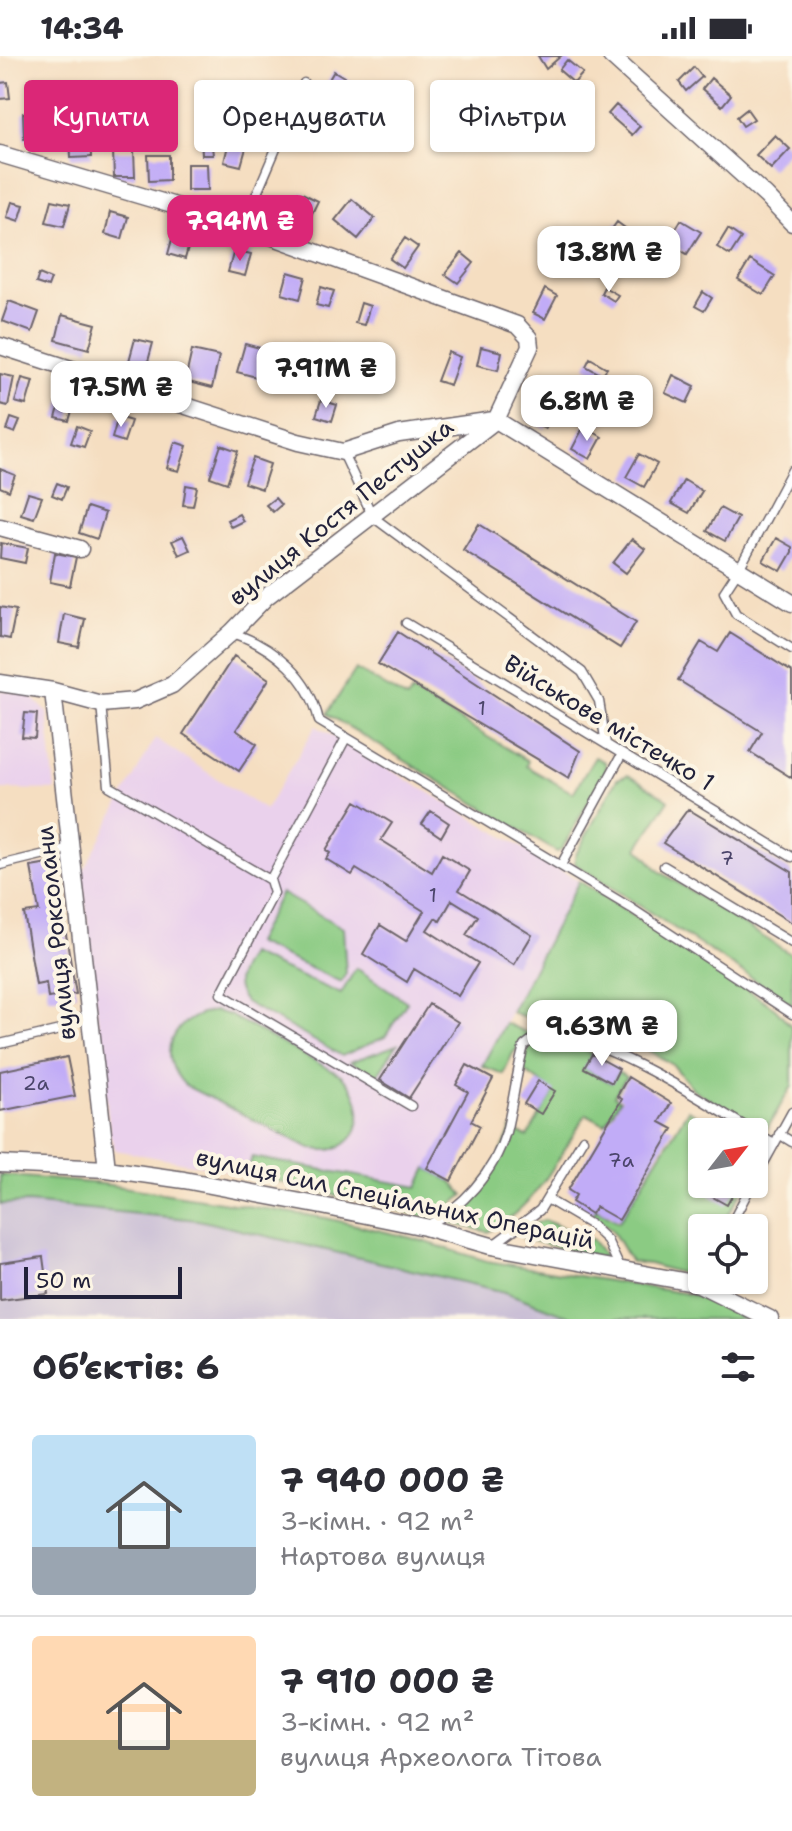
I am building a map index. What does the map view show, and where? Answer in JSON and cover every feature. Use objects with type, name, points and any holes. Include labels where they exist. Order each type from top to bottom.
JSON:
[{"type":"street","points":[[611,56],[792,223]]},
{"type":"street","points":[[0,154],[243,226],[517,325],[529,338],[530,347],[496,420]]},
{"type":"street","points":[[0,346],[298,442],[343,452],[399,434],[496,420],[792,603]]},
{"type":"street","name":"вулиця Костя Пестушка","points":[[0,683],[53,691],[101,704],[135,701],[172,685],[266,597],[496,420]]},
{"type":"street","points":[[0,527],[80,549]]},
{"type":"street","name":"вулиця Роксолани","points":[[53,691],[107,1169]]},
{"type":"street","name":"вулиця Сил Спеціальних Операцій","points":[[0,1164],[107,1169],[184,1180],[425,1227],[491,1246],[688,1279]]},
{"type":"street","name":"вулиця Сил Спеціальних Операцій","points":[[725,1294],[770,1319]]},
{"type":"lane","points":[[243,226],[275,152]]},
{"type":"lane","points":[[343,452],[373,517],[582,672],[599,701],[606,744]]},
{"type":"lane","points":[[792,470],[724,592],[736,614],[792,649]]},
{"type":"lane","name":"Військове містечко 1","points":[[406,623],[792,857]]},
{"type":"lane","points":[[232,632],[250,639],[284,662],[303,681],[315,702],[319,721],[561,865],[792,1014]]},
{"type":"lane","points":[[101,704],[109,786],[270,880],[274,893],[221,994],[411,1106]]},
{"type":"lane","points":[[270,880],[346,738]]},
{"type":"lane","points":[[561,865],[622,754]]},
{"type":"lane","points":[[0,865],[70,848]]},
{"type":"lane","points":[[664,866],[792,943]]},
{"type":"lane","points":[[0,1044],[60,1030]]},
{"type":"lane","points":[[425,1227],[455,1209],[475,1188],[498,1152],[508,1122],[524,1046],[533,1038],[557,1036],[603,1048],[632,1061],[774,1144]]},
{"type":"lane","points":[[768,1155],[792,1112]]},
{"type":"lane","points":[[779,1134],[792,1142]]},
{"type":"lane","points":[[491,1246],[540,1210],[583,1139]]},
{"type":"lane","points":[[547,1199],[591,1225],[607,1240],[620,1269]]},
{"type":"shaded area","points":[[0,690],[29,694],[47,712],[55,790],[0,789]]},
{"type":"shaded area","points":[[316,726],[579,881],[418,1187],[253,1158],[247,1174],[115,1150],[110,1134],[82,873],[155,738],[265,810]]},
{"type":"shaded area","points":[[28,1203],[198,1220],[505,1292],[576,1319],[0,1319],[0,1204]]},
{"type":"green space","points":[[356,669],[407,699],[412,692],[528,761],[526,766],[573,793],[595,757],[605,762],[606,770],[562,849],[557,852],[327,714]]},
{"type":"green space","points":[[628,775],[669,800],[638,848],[659,871],[792,955],[792,1004],[575,864],[575,856],[617,779]]},
{"type":"green space","points":[[579,881],[775,1008],[792,1027],[792,1086],[768,1127],[768,1118],[741,1118],[694,1090],[673,1065],[646,1049],[625,1048],[591,1033],[551,1027],[511,1012]]},
{"type":"green space","points":[[281,893],[343,928],[346,973],[341,982],[255,943]]},
{"type":"green space","points":[[249,954],[341,994],[356,968],[407,1002],[385,1037],[342,1056],[245,1002],[237,983]]},
{"type":"green space","points":[[215,1011],[229,1015],[341,1075],[358,1102],[357,1129],[350,1139],[340,1147],[327,1150],[310,1148],[186,1086],[171,1062],[173,1039],[188,1020]]},
{"type":"green space","points":[[505,1023],[530,1034],[513,1053],[503,1074],[482,1066]]},
{"type":"green space","points":[[547,1039],[572,1043],[592,1054],[585,1068],[611,1083],[618,1072],[626,1077],[614,1096],[620,1100],[605,1124],[586,1114],[533,1196],[505,1222],[488,1232],[447,1222],[485,1180],[511,1129],[527,1137],[554,1092],[523,1070],[528,1048],[536,1041]]},
{"type":"green space","points":[[397,1045],[376,1077],[350,1062]]},
{"type":"green space","points":[[688,1110],[701,1118],[688,1118],[688,1198],[738,1198],[729,1214],[688,1214],[688,1272],[684,1274],[631,1262],[612,1230],[593,1215],[596,1209],[619,1222]]},
{"type":"green space","points":[[252,1157],[418,1187],[427,1168],[451,1181],[464,1195],[434,1219],[247,1174]]},
{"type":"green space","points":[[0,1175],[103,1184],[326,1218],[416,1239],[487,1261],[695,1295],[745,1319],[576,1319],[505,1292],[198,1220],[28,1203],[0,1204]]},
{"type":"green space","points":[[544,1220],[593,1240],[607,1259],[523,1239],[536,1223]]},
{"type":"building","points":[[538,56],[561,56],[546,69]]},
{"type":"building","points":[[567,60],[583,73],[577,80],[571,80],[559,70]]},
{"type":"building","points":[[694,67],[702,77],[686,91],[679,82]]},
{"type":"building","points":[[334,71],[349,80],[329,80]]},
{"type":"building","points":[[711,78],[731,95],[722,106],[702,89]]},
{"type":"building","points":[[8,82],[10,98],[0,99],[0,83]]},
{"type":"building","points":[[616,105],[640,126],[632,135],[608,114]]},
{"type":"building","points":[[747,109],[754,119],[743,126],[737,117]]},
{"type":"building","points":[[775,135],[790,149],[771,169],[756,155]]},
{"type":"building","points":[[71,152],[91,152],[91,157],[71,158]]},
{"type":"building","points":[[113,152],[134,152],[135,177],[114,177]]},
{"type":"building","points":[[226,152],[245,152],[241,166],[224,162]]},
{"type":"building","points":[[148,155],[169,155],[169,180],[149,181]]},
{"type":"building","points":[[187,164],[207,164],[208,190],[187,190]]},
{"type":"building","points":[[302,193],[318,201],[305,228],[289,220]]},
{"type":"building","points":[[352,199],[375,218],[358,239],[335,220]]},
{"type":"building","points":[[52,200],[70,204],[64,226],[46,222]]},
{"type":"building","points":[[12,202],[24,205],[19,221],[7,217]]},
{"type":"building","points":[[110,212],[128,217],[122,239],[105,234]]},
{"type":"building","points":[[681,220],[701,232],[687,254],[668,242]]},
{"type":"building","points":[[617,222],[633,234],[620,252],[604,240]]},
{"type":"building","points":[[728,229],[741,238],[730,255],[717,247]]},
{"type":"building","points":[[174,232],[191,237],[185,259],[168,254]]},
{"type":"building","points":[[405,238],[418,247],[403,268],[390,259]]},
{"type":"building","points":[[234,250],[251,254],[245,276],[228,272]]},
{"type":"building","points":[[462,253],[474,263],[458,283],[445,274]]},
{"type":"building","points":[[750,260],[775,276],[763,295],[738,280]]},
{"type":"building","points":[[288,272],[306,277],[300,299],[282,294]]},
{"type":"building","points":[[39,274],[51,279],[48,287],[36,283]]},
{"type":"building","points":[[321,287],[334,291],[328,308],[316,305]]},
{"type":"building","points":[[604,287],[618,295],[614,301],[601,293]]},
{"type":"building","points":[[545,289],[557,296],[545,319],[533,313]]},
{"type":"building","points":[[703,292],[712,298],[704,311],[695,306]]},
{"type":"building","points":[[9,301],[39,312],[32,332],[2,321]]},
{"type":"building","points":[[361,303],[370,306],[364,325],[355,323]]},
{"type":"building","points":[[62,315],[96,324],[89,349],[56,340]]},
{"type":"building","points":[[135,339],[153,343],[147,365],[129,361]]},
{"type":"building","points":[[245,344],[271,351],[264,379],[237,372]]},
{"type":"building","points":[[481,347],[502,352],[498,370],[477,365]]},
{"type":"building","points":[[192,350],[219,356],[212,388],[185,381]]},
{"type":"building","points":[[448,352],[460,357],[450,385],[437,381]]},
{"type":"building","points":[[590,358],[607,368],[602,375],[586,366]]},
{"type":"building","points":[[364,369],[370,373],[360,387],[354,383]]},
{"type":"building","points":[[0,374],[14,377],[8,406],[0,404]]},
{"type":"building","points":[[673,375],[695,386],[687,403],[665,393]]},
{"type":"building","points":[[22,378],[33,381],[26,405],[15,402]]},
{"type":"building","points":[[539,396],[557,407],[545,429],[526,419]]},
{"type":"building","points":[[61,400],[74,404],[69,421],[56,418]]},
{"type":"building","points":[[321,400],[337,405],[332,421],[316,416]]},
{"type":"building","points":[[594,405],[610,414],[604,423],[588,414]]},
{"type":"building","points":[[118,417],[131,421],[124,442],[112,438]]},
{"type":"building","points":[[11,418],[20,421],[15,433],[7,430]]},
{"type":"building","points":[[77,426],[90,431],[84,447],[71,443]]},
{"type":"building","points":[[584,426],[602,437],[590,459],[572,449]]},
{"type":"building","points":[[175,442],[187,446],[179,471],[167,468]]},
{"type":"building","points":[[221,445],[238,451],[227,483],[210,477]]},
{"type":"building","points":[[639,454],[657,464],[644,487],[626,477]]},
{"type":"building","points":[[253,458],[270,464],[262,489],[244,483]]},
{"type":"building","points":[[0,469],[15,475],[9,491],[0,487]]},
{"type":"building","points":[[684,480],[702,491],[689,513],[671,503]]},
{"type":"building","points":[[57,483],[67,487],[62,499],[52,495]]},
{"type":"building","points":[[186,485],[197,487],[193,506],[183,505]]},
{"type":"building","points":[[28,493],[42,497],[34,518],[21,514]]},
{"type":"building","points":[[275,498],[281,505],[273,512],[266,505]]},
{"type":"building","points":[[87,507],[105,513],[97,539],[79,533]]},
{"type":"building","points":[[720,508],[738,518],[725,541],[707,531]]},
{"type":"building","points":[[239,514],[243,521],[231,527],[227,520]]},
{"type":"building","points":[[479,524],[636,622],[620,648],[463,550]]},
{"type":"building","points":[[183,536],[190,550],[179,555],[172,541]]},
{"type":"building","points":[[776,538],[792,547],[781,571],[763,561]]},
{"type":"building","points":[[632,539],[645,549],[626,573],[613,563]]},
{"type":"building","points":[[1,543],[28,548],[25,563],[0,558]]},
{"type":"building","points":[[55,553],[76,557],[70,586],[50,582]]},
{"type":"building","points":[[0,607],[16,610],[10,639],[0,637]]},
{"type":"building","points":[[64,614],[85,619],[79,647],[59,643]]},
{"type":"building","points":[[398,632],[580,751],[569,778],[378,664]]},
{"type":"building","points":[[730,633],[792,672],[792,778],[750,752],[762,732],[678,680],[701,642],[718,652]]},
{"type":"building","points":[[234,656],[269,679],[236,730],[257,744],[239,771],[183,734]]},
{"type":"building","points":[[25,713],[37,714],[35,738],[22,737]]},
{"type":"building","points":[[356,801],[392,823],[381,840],[432,872],[442,854],[470,871],[459,890],[532,935],[514,965],[466,935],[478,916],[452,900],[440,921],[435,918],[427,930],[478,963],[458,996],[414,969],[407,982],[363,954],[380,925],[406,941],[424,911],[356,869],[352,875],[326,859],[330,853],[326,850]]},
{"type":"building","points":[[688,809],[792,872],[792,923],[663,843]]},
{"type":"building","points":[[431,811],[449,823],[441,837],[422,824]]},
{"type":"building","points":[[54,863],[76,994],[48,998],[46,983],[36,985],[24,913],[39,911],[31,867]]},
{"type":"building","points":[[429,1004],[458,1022],[409,1098],[380,1080]]},
{"type":"building","points":[[592,1054],[619,1069],[612,1083],[584,1068]]},
{"type":"building","points":[[67,1057],[75,1096],[0,1111],[0,1071]]},
{"type":"building","points":[[467,1065],[493,1079],[471,1121],[480,1126],[451,1181],[427,1168],[468,1092],[456,1085]]},
{"type":"building","points":[[628,1077],[671,1103],[660,1122],[673,1129],[619,1220],[596,1207],[591,1214],[572,1202],[576,1195],[568,1190],[622,1099],[617,1096]]},
{"type":"building","points":[[538,1081],[555,1091],[541,1114],[524,1104]]},
{"type":"building","points":[[714,1198],[731,1198],[727,1205]]},
{"type":"building","points":[[43,1257],[48,1294],[0,1300],[0,1263]]}]
